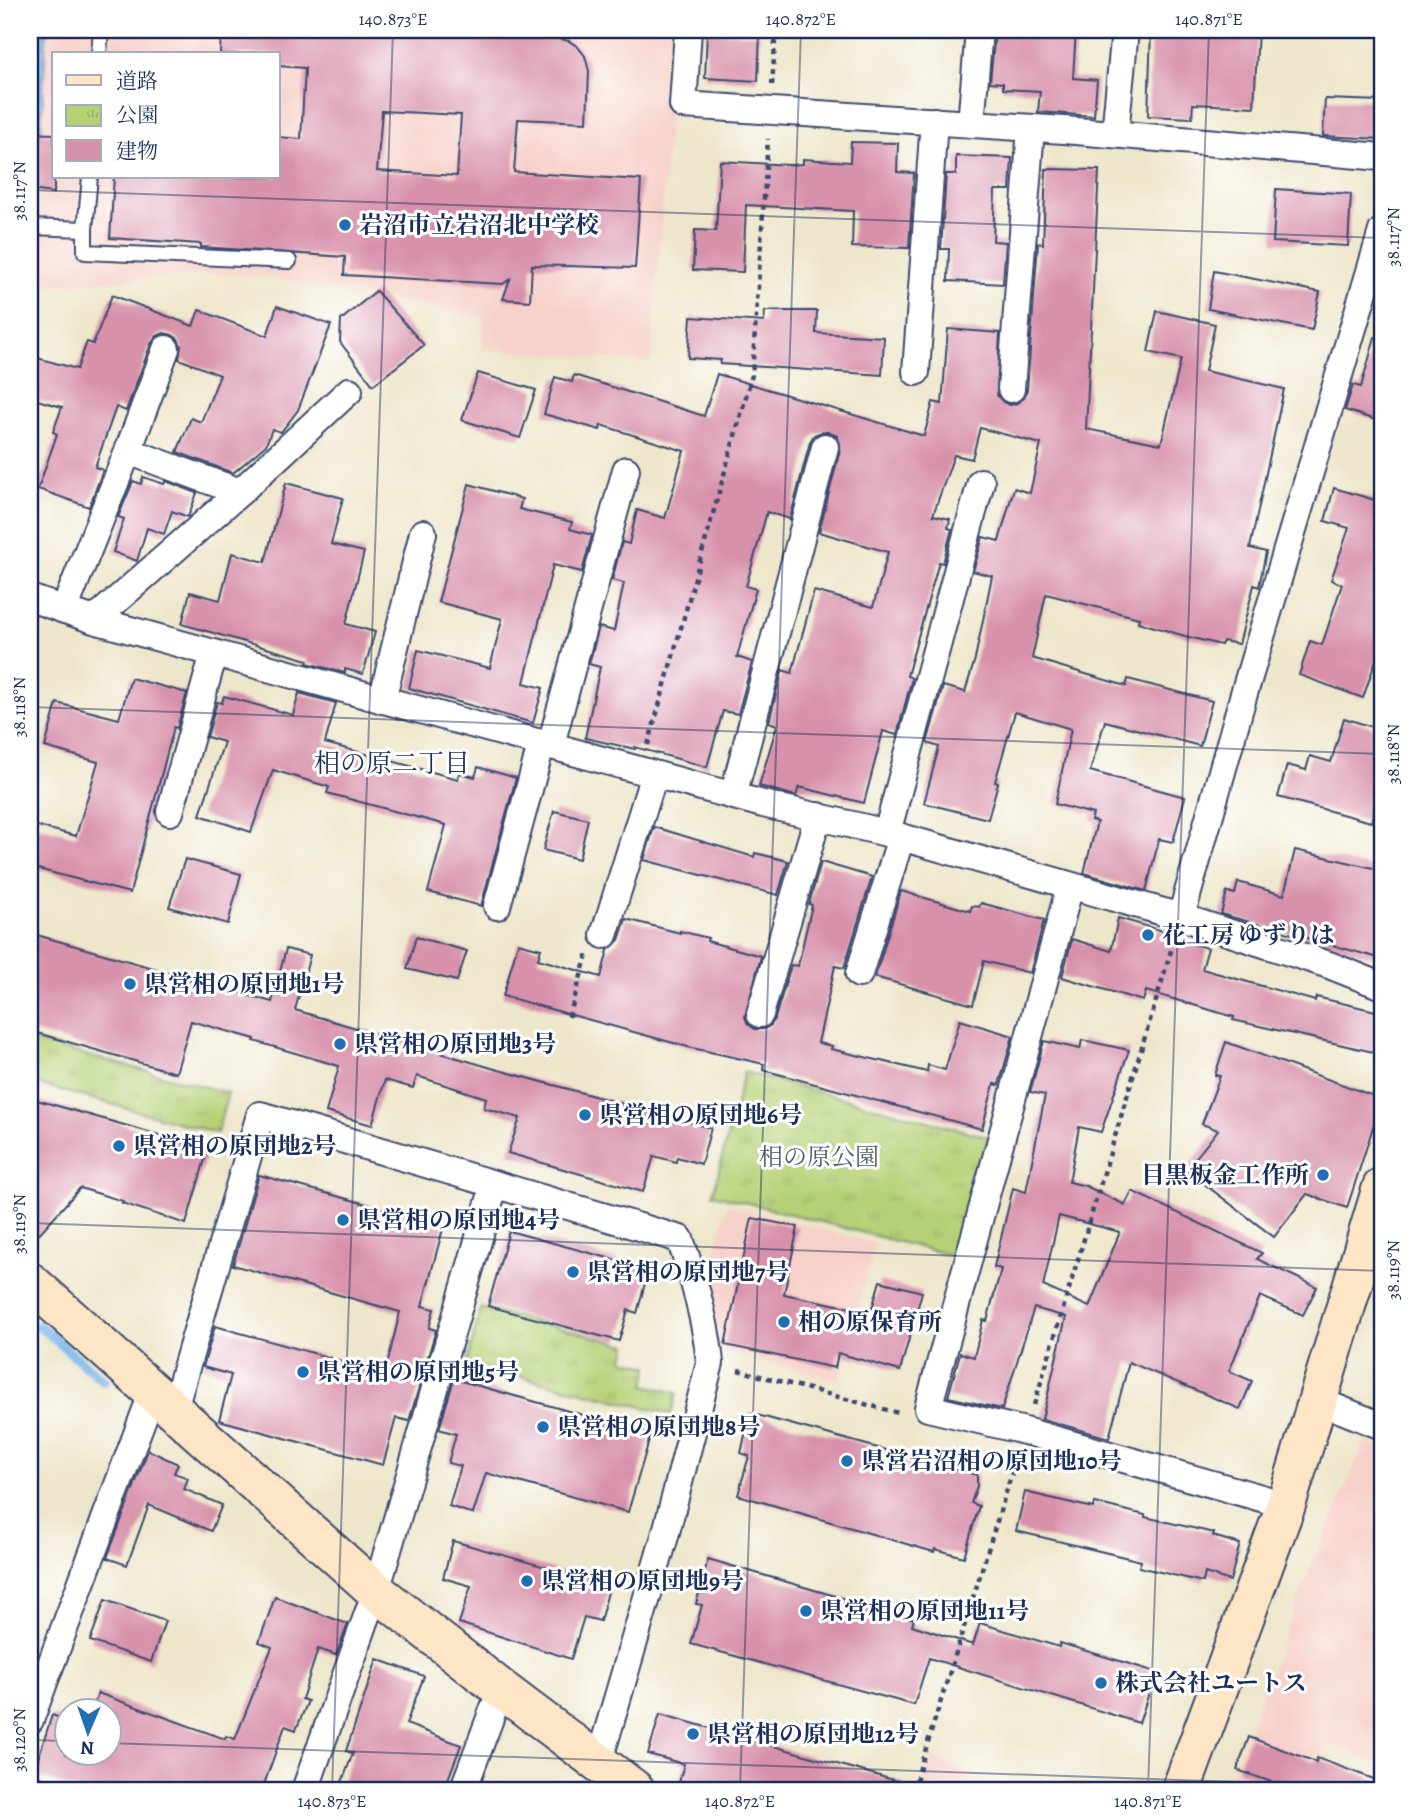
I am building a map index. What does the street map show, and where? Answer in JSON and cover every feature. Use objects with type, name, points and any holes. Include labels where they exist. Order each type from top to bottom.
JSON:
[{"type":"street","points":[[688,30],[683,105],[1115,134],[1382,157]]},
{"type":"street","points":[[971,124],[979,30]]},
{"type":"street","points":[[1115,134],[1125,30]]},
{"type":"street","points":[[916,372],[934,121]]},
{"type":"street","points":[[1011,389],[1031,128]]},
{"type":"street","points":[[1181,916],[1243,697],[1382,231]]},
{"type":"street","points":[[64,610],[166,348]]},
{"type":"street","points":[[94,620],[240,492],[349,391]]},
{"type":"street","points":[[733,796],[825,447]]},
{"type":"street","points":[[128,451],[240,492]]},
{"type":"street","points":[[497,906],[626,470]]},
{"type":"street","points":[[859,974],[981,482]]},
{"type":"street","points":[[382,700],[423,533]]},
{"type":"street","points":[[30,598],[94,620],[382,700],[733,796],[894,835],[1181,916],[1329,965],[1382,986]]},
{"type":"street","points":[[170,812],[214,653]]},
{"type":"street","points":[[604,935],[647,773]]},
{"type":"street","points":[[760,1014],[818,816]]},
{"type":"street","points":[[1070,886],[928,1408],[1025,1431],[1286,1506]]},
{"type":"street","points":[[30,1720],[164,1400],[260,1115],[680,1240],[692,1272],[708,1338],[710,1363],[665,1536],[599,1762]]},
{"type":"street","points":[[305,1790],[376,1591],[494,1186]]},
{"type":"street","points":[[1181,1790],[1286,1506],[1382,1187]]},
{"type":"street","points":[[30,1282],[376,1591],[500,1689],[635,1790]]},
{"type":"street","points":[[1319,1401],[1382,1426]]},
{"type":"street","points":[[463,1790],[500,1689]]},
{"type":"lane","points":[[99,52],[101,30]]},
{"type":"lane","points":[[90,178],[85,252],[289,261]]},
{"type":"lane","points":[[30,227],[86,229]]},
{"type":"path","points":[[647,773],[752,375],[776,30]]},
{"type":"path","points":[[913,1790],[1070,1291],[1181,916]]},
{"type":"path","points":[[710,1363],[921,1419],[928,1408]]},
{"type":"shaded area","name":"岩沼市立岩沼北中学校","points":[[30,30],[676,30],[651,362],[483,349],[483,316],[263,276],[210,274],[30,286]]},
{"type":"shaded area","name":"相の原保育所","points":[[727,1205],[875,1243],[839,1380],[724,1351],[705,1293]]},
{"type":"shaded area","points":[[1365,1441],[1382,1448],[1382,1765],[1328,1744],[1322,1757],[1314,1754],[1300,1790],[1225,1790],[1304,1585]]},
{"type":"shaded area","points":[[932,1758],[1008,1790],[921,1790]]},
{"type":"green space","points":[[30,1040],[228,1093],[217,1133],[30,1082]]},
{"type":"green space","name":"相の原公園","points":[[744,1072],[988,1137],[957,1257],[713,1194]]},
{"type":"green space","points":[[481,1308],[627,1345],[624,1360],[649,1366],[645,1385],[677,1393],[671,1414],[467,1363]]},
{"type":"water","points":[[30,30],[46,30],[41,133],[30,133]]},
{"type":"building","points":[[221,30],[445,30],[569,41],[585,56],[589,71],[587,122],[518,119],[514,172],[641,180],[635,268],[532,265],[530,301],[503,299],[510,279],[503,284],[344,275],[345,257],[110,238],[114,178],[280,178],[280,137],[301,139],[305,68],[280,66],[280,52],[220,52]],"holes":[[[382,111],[461,115],[457,176],[377,171]]]},
{"type":"building","points":[[1033,30],[1076,30],[1073,78],[1097,80],[1094,116],[1038,112],[1040,91],[1003,89],[1003,83],[990,82],[995,34],[1033,37]]},
{"type":"building","points":[[1151,30],[1258,30],[1254,107],[1193,104],[1192,118],[1148,116]]},
{"type":"building","points":[[707,32],[760,34],[758,81],[705,78]]},
{"type":"building","points":[[1325,99],[1382,101],[1382,139],[1323,136]]},
{"type":"building","points":[[30,133],[52,134],[54,193],[30,190]]},
{"type":"building","points":[[851,142],[898,143],[897,172],[914,173],[909,248],[852,247],[853,211],[746,205],[743,272],[693,270],[695,230],[716,231],[720,161],[790,165],[803,164],[803,159],[850,162]]},
{"type":"building","points":[[956,156],[1012,158],[1010,190],[995,190],[993,241],[1006,242],[1003,284],[948,281],[949,249],[941,249],[946,174],[956,174]]},
{"type":"building","points":[[1046,169],[1099,170],[1086,429],[1161,444],[1181,359],[1148,352],[1157,311],[1215,324],[1205,371],[1284,389],[1250,548],[1266,552],[1259,587],[1254,585],[1239,644],[1223,641],[1221,645],[1185,636],[1138,622],[1139,618],[1046,594],[1032,658],[1126,686],[1128,679],[1212,701],[1200,746],[1105,721],[1090,771],[1185,797],[1173,842],[1159,839],[1146,891],[1084,873],[1097,822],[1091,820],[1093,814],[1055,804],[1071,729],[1015,712],[995,782],[998,783],[988,819],[924,803],[939,747],[927,743],[943,686],[965,692],[975,659],[992,576],[973,571],[983,537],[999,541],[1014,488],[1030,493],[1041,444],[980,428],[972,459],[954,455],[933,515],[950,519],[948,528],[952,529],[943,563],[939,562],[907,676],[912,678],[897,735],[883,731],[864,803],[799,787],[796,796],[759,786],[777,725],[769,722],[782,670],[792,673],[814,591],[873,607],[888,552],[819,532],[840,450],[837,436],[828,432],[814,435],[810,442],[790,519],[767,512],[746,586],[756,589],[737,657],[752,662],[738,714],[723,711],[707,767],[635,747],[585,738],[600,667],[589,664],[599,627],[614,631],[624,583],[612,580],[622,542],[629,544],[637,510],[665,518],[684,451],[601,425],[600,430],[544,414],[555,377],[572,382],[574,375],[704,416],[717,374],[924,436],[933,402],[942,404],[948,329],[1000,333],[997,395],[1010,405],[1017,403],[1024,398],[1027,390],[1038,243],[1043,244]]},
{"type":"building","points":[[1276,189],[1351,194],[1348,246],[1273,242]]},
{"type":"building","points":[[1214,271],[1320,292],[1312,330],[1208,309]]},
{"type":"building","points":[[376,291],[424,345],[373,385],[340,342],[341,320]]},
{"type":"building","points":[[112,295],[193,326],[199,310],[267,336],[277,306],[331,325],[298,410],[281,432],[272,429],[266,445],[233,473],[177,452],[191,418],[201,422],[220,375],[179,359],[181,346],[178,339],[172,335],[164,333],[157,336],[151,344],[126,411],[116,407],[95,467],[103,470],[89,507],[38,489],[57,434],[53,432],[62,407],[30,398],[30,356],[77,369],[87,342],[93,344]]},
{"type":"building","points":[[765,311],[817,311],[816,333],[884,337],[882,375],[720,364],[721,360],[688,358],[691,317],[764,322]]},
{"type":"building","points":[[1375,337],[1382,338],[1382,422],[1345,410],[1353,385],[1361,387]]},
{"type":"building","points":[[478,373],[536,390],[520,438],[462,420]]},
{"type":"building","points":[[143,477],[164,484],[166,481],[197,493],[188,517],[172,511],[164,534],[147,528],[137,561],[113,552],[124,519],[118,517],[133,481],[141,484]]},
{"type":"building","points":[[286,483],[343,498],[331,544],[364,552],[346,624],[375,632],[363,674],[345,669],[345,673],[307,663],[308,660],[182,624],[190,592],[220,600],[232,553],[265,562]]},
{"type":"building","points":[[469,484],[522,499],[519,509],[572,522],[570,529],[592,535],[582,572],[553,565],[524,683],[543,688],[533,723],[409,688],[418,650],[490,668],[502,619],[438,602]]},
{"type":"building","points":[[1334,488],[1382,502],[1382,642],[1363,698],[1299,675],[1310,641],[1322,645],[1342,584],[1331,580],[1349,528],[1325,521]]},
{"type":"building","points":[[131,678],[187,693],[177,728],[174,727],[130,893],[30,867],[30,824],[76,836],[98,762],[45,747],[57,703],[119,719]]},
{"type":"building","points":[[299,693],[336,703],[325,743],[458,779],[459,773],[475,777],[478,767],[516,778],[481,906],[428,892],[446,825],[327,793],[329,787],[273,770],[251,832],[200,815],[224,742],[207,737],[217,702],[222,703],[224,696],[293,715]]},
{"type":"building","points":[[1344,718],[1382,730],[1382,782],[1371,822],[1278,797],[1287,765],[1306,770],[1310,756],[1331,762]]},
{"type":"building","points":[[554,811],[588,819],[579,859],[543,850]]},
{"type":"building","points":[[654,827],[754,857],[755,853],[788,861],[778,895],[644,860]]},
{"type":"building","points":[[1295,850],[1382,870],[1382,959],[1221,914],[1227,892],[1235,894],[1238,882],[1284,895]]},
{"type":"building","points":[[185,859],[241,874],[228,924],[169,907]]},
{"type":"building","points":[[821,862],[872,877],[844,968],[835,966],[818,1043],[832,1046],[831,1049],[927,1072],[928,1065],[945,1070],[960,1020],[1013,1036],[999,1085],[994,1084],[982,1129],[763,1070],[764,1064],[688,1047],[503,996],[518,943],[541,949],[538,959],[601,977],[608,950],[619,940],[626,919],[708,938],[707,941],[761,956],[745,1017],[748,1024],[755,1029],[764,1029],[771,1025],[775,1018],[791,965],[798,966],[812,905],[809,904]]},
{"type":"building","points":[[901,891],[970,911],[972,906],[979,907],[981,903],[1044,920],[1030,973],[984,961],[973,1005],[875,977]]},
{"type":"building","points":[[1118,918],[1163,931],[1162,936],[1208,948],[1202,969],[1315,1001],[1316,997],[1380,1012],[1376,1027],[1382,1028],[1382,1054],[1233,1020],[1234,1017],[1146,991],[1143,1001],[1062,977],[1072,939],[1111,951]]},
{"type":"building","points":[[30,933],[272,1002],[286,949],[310,955],[295,1010],[495,1069],[711,1128],[701,1164],[677,1157],[676,1162],[654,1156],[643,1192],[508,1153],[520,1118],[484,1108],[486,1098],[417,1076],[413,1088],[385,1080],[372,1125],[326,1112],[339,1066],[191,1021],[176,1073],[30,1031]]},
{"type":"building","points":[[416,937],[467,951],[457,981],[407,969]]},
{"type":"building","points":[[1082,1040],[1129,1050],[1101,1132],[1079,1127],[1069,1182],[1086,1186],[1125,1205],[1132,1191],[1262,1253],[1257,1259],[1317,1287],[1303,1315],[1260,1296],[1229,1371],[1252,1381],[1240,1409],[1129,1362],[1109,1438],[1042,1419],[1066,1317],[1034,1308],[1002,1409],[948,1397],[960,1353],[974,1357],[983,1320],[987,1321],[1001,1269],[994,1267],[1013,1188],[1026,1192],[1045,1095],[1030,1092],[1044,1041],[1080,1049]],"holes":[[[1059,1216],[1120,1232],[1089,1307],[1043,1286]]]},
{"type":"building","points":[[1226,1042],[1382,1099],[1347,1208],[1307,1194],[1274,1237],[1186,1170],[1218,1130],[1202,1124],[1220,1076],[1215,1075]]},
{"type":"building","points":[[30,1098],[208,1149],[186,1224],[80,1188],[30,1244]]},
{"type":"building","points":[[259,1175],[444,1225],[422,1306],[434,1309],[429,1328],[436,1330],[409,1421],[396,1418],[383,1465],[219,1420],[231,1375],[203,1367],[215,1326],[385,1373],[400,1312],[233,1265]]},
{"type":"building","points":[[752,1218],[798,1227],[784,1294],[871,1312],[880,1281],[922,1292],[900,1371],[838,1353],[835,1368],[725,1345]]},
{"type":"building","name":"県営相の原団地7号","points":[[509,1231],[649,1269],[637,1313],[628,1310],[619,1341],[488,1306]]},
{"type":"building","points":[[454,1379],[651,1434],[628,1512],[486,1473],[473,1514],[449,1506],[461,1466],[448,1463],[456,1434],[439,1429]]},
{"type":"building","points":[[750,1413],[977,1475],[977,1486],[971,1503],[979,1506],[964,1557],[935,1549],[934,1552],[738,1495],[749,1456],[741,1453]]},
{"type":"building","points":[[148,1450],[178,1464],[174,1473],[188,1478],[184,1489],[222,1505],[211,1531],[149,1505],[127,1565],[107,1558]]},
{"type":"building","points":[[1025,1492],[1093,1508],[1095,1503],[1145,1515],[1214,1533],[1213,1536],[1240,1544],[1230,1581],[1205,1573],[1203,1582],[1139,1567],[1141,1561],[1016,1531]]},
{"type":"building","points":[[453,1541],[610,1585],[600,1621],[584,1617],[571,1659],[459,1623],[471,1586],[443,1578]]},
{"type":"building","points":[[708,1559],[914,1619],[912,1625],[973,1645],[980,1623],[1059,1647],[1060,1643],[1156,1672],[1139,1723],[929,1658],[914,1705],[691,1644],[702,1605],[696,1604]]},
{"type":"building","points":[[275,1597],[348,1624],[336,1655],[318,1649],[302,1699],[308,1701],[296,1730],[285,1726],[262,1790],[78,1790],[33,1775],[52,1715],[52,1768],[122,1768],[122,1702],[225,1739],[226,1736],[235,1739],[272,1647],[259,1642]]},
{"type":"building","points":[[105,1600],[165,1621],[151,1662],[90,1641]]},
{"type":"building","points":[[377,1659],[424,1676],[406,1724],[461,1745],[444,1790],[339,1790],[353,1753],[346,1751]]},
{"type":"building","points":[[98,1693],[112,1698],[96,1698]]},
{"type":"building","name":"県営相の原団地12号","points":[[660,1714],[904,1783],[903,1790],[677,1790],[684,1764],[648,1754]]},
{"type":"building","points":[[1249,1737],[1316,1762],[1317,1758],[1382,1782],[1382,1790],[1269,1790],[1272,1782],[1237,1770]]},
{"type":"waterway","points":[[39,1326],[104,1381]]},
{"type":"place","name":"岩沼市立岩沼北中学校","points":[[345,225]]},
{"type":"place","name":"花工房 ゆずりは","points":[[1148,935]]},
{"type":"place","name":"県営相の原団地1号","points":[[130,984]]},
{"type":"place","name":"県営相の原団地3号","points":[[340,1044]]},
{"type":"place","name":"県営相の原団地6号","points":[[585,1115]]},
{"type":"place","name":"県営相の原団地2号","points":[[119,1146]]},
{"type":"place","name":"目黒板金工作所","points":[[1323,1175]]},
{"type":"place","name":"県営相の原団地4号","points":[[343,1220]]},
{"type":"place","name":"県営相の原団地7号","points":[[573,1272]]},
{"type":"place","name":"相の原保育所","points":[[784,1322]]},
{"type":"place","name":"県営相の原団地5号","points":[[303,1372]]},
{"type":"place","name":"県営相の原団地8号","points":[[543,1427]]},
{"type":"place","name":"県営岩沼相の原団地10号","points":[[847,1461]]},
{"type":"place","name":"県営相の原団地9号","points":[[527,1581]]},
{"type":"place","name":"県営相の原団地11号","points":[[806,1611]]},
{"type":"place","name":"株式会社ユートス","points":[[1101,1683]]},
{"type":"place","name":"県営相の原団地12号","points":[[693,1734]]},
{"type":"district","name":"相の原二丁目","points":[[392,763]]}]
